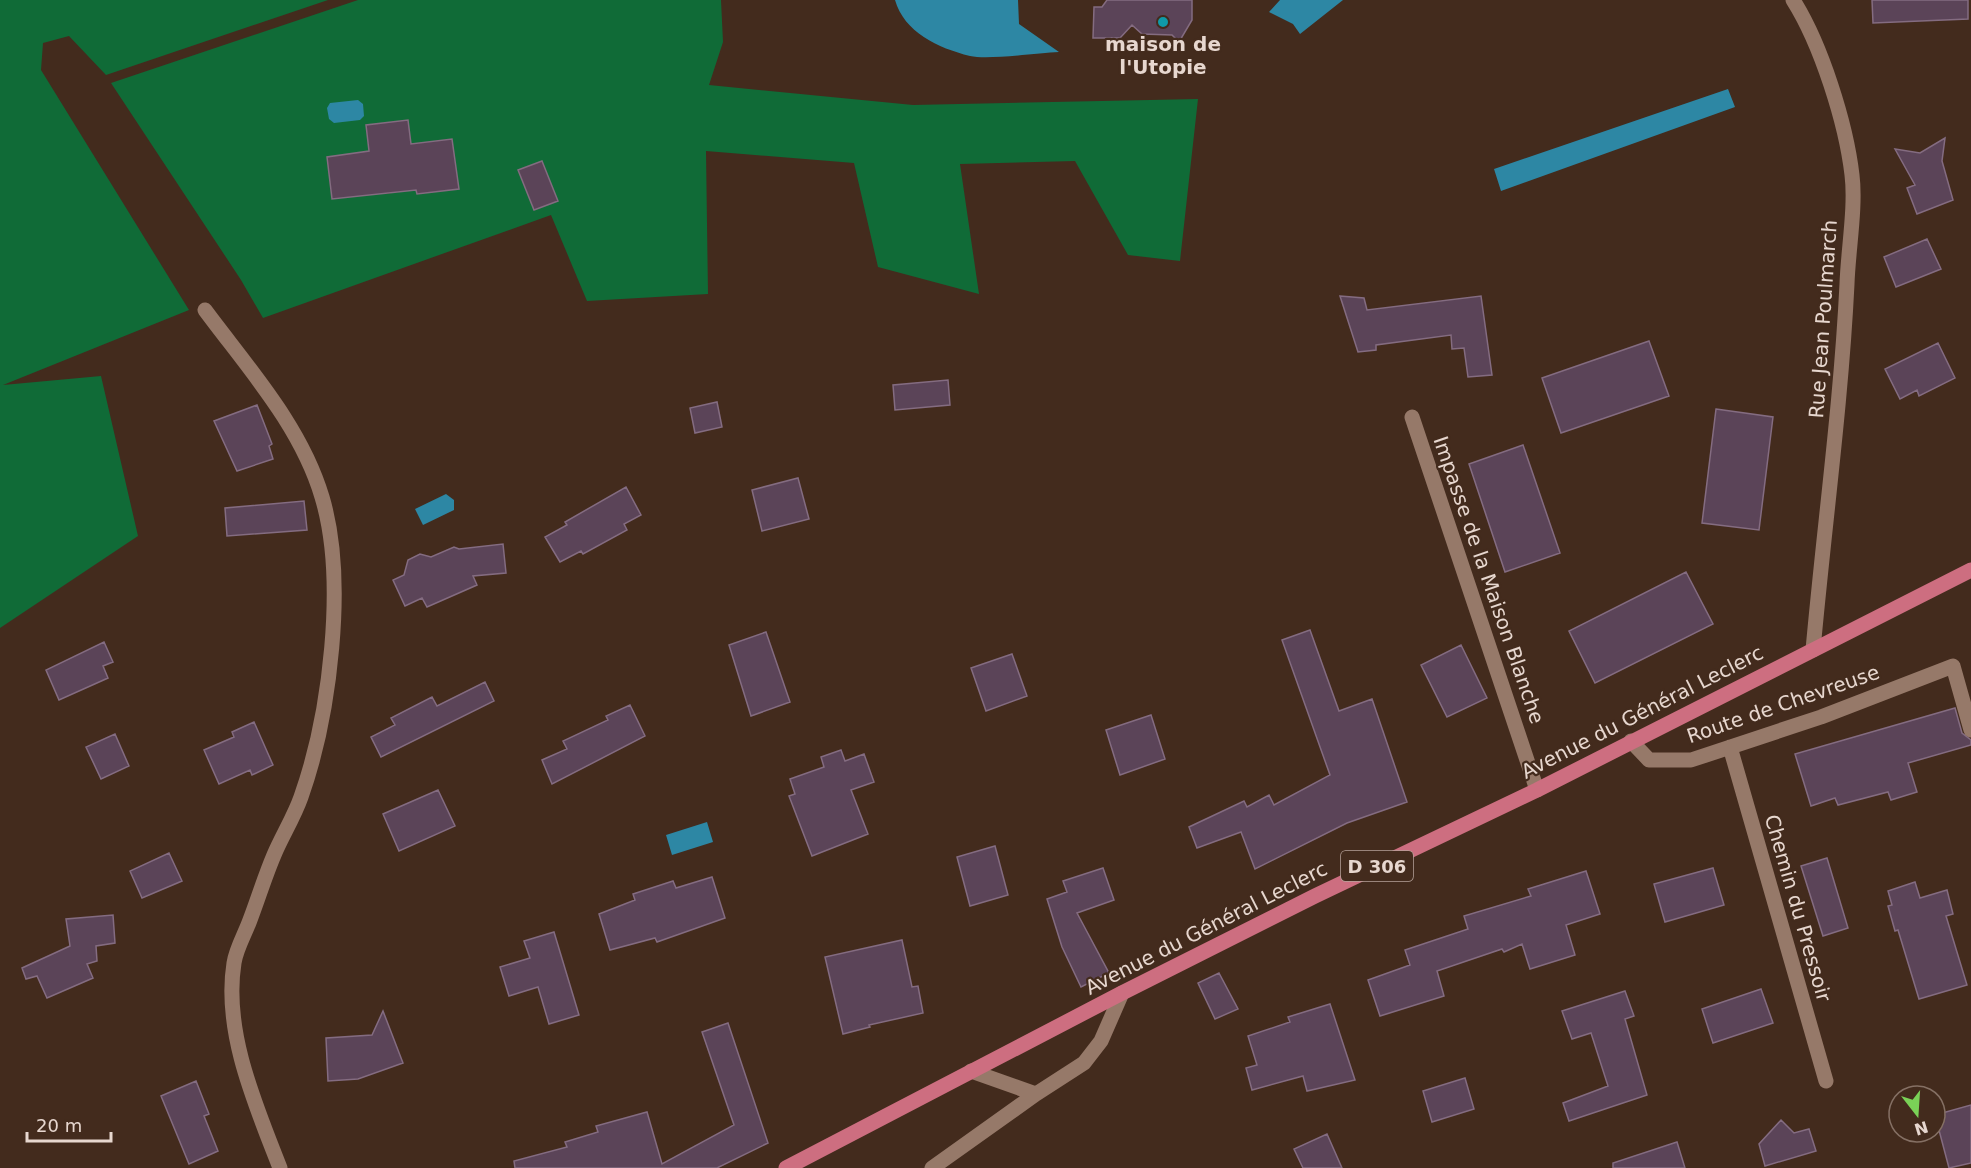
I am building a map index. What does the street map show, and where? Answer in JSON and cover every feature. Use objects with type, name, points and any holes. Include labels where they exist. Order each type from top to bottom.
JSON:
[{"type":"main road","name":"Avenue du Général Leclerc","points":[[786,1168],[1314,896],[1537,790],[1971,570]]},
{"type":"street","name":"Rue Jean Poulmarch","points":[[1793,0],[1806,21],[1825,72],[1841,123],[1852,176],[1843,376],[1813,650]]},
{"type":"street","points":[[205,310],[262,385],[296,438],[322,496],[332,547],[334,604],[327,687],[316,743],[301,797],[273,857],[234,962],[232,1004],[239,1048],[261,1120],[280,1168]]},
{"type":"street","name":"Impasse de la Maison Blanche","points":[[1412,417],[1537,790]]},
{"type":"street","name":"Route de Chevreuse","points":[[1631,741],[1650,760],[1691,760],[1821,717],[1953,666],[1971,730]]},
{"type":"street","name":"Chemin du Pressoir","points":[[1730,747],[1826,1081]]},
{"type":"street","points":[[932,1168],[1083,1063],[1101,1041],[1122,993]]},
{"type":"street","points":[[971,1071],[1036,1094]]},
{"type":"green space","points":[[0,0],[328,0],[106,75],[69,36],[43,43],[41,70],[189,310],[3,385],[101,376],[138,536],[0,628]]},
{"type":"green space","points":[[358,0],[721,0],[723,42],[709,85],[913,105],[1198,99],[1180,261],[1128,255],[1075,161],[960,164],[979,294],[878,267],[854,163],[706,151],[708,294],[587,301],[551,215],[263,318],[241,280],[111,83]],"holes":[[[407,120],[411,144],[452,139],[459,189],[417,194],[414,178],[405,191],[385,194],[384,182],[332,199],[327,157],[369,151],[366,125]],[[531,165],[547,205],[535,210],[518,170]]]},
{"type":"water","points":[[895,0],[1018,0],[1019,24],[1059,52],[988,57],[958,53],[914,30],[899,11]]},
{"type":"water","points":[[1280,0],[1343,0],[1300,34],[1293,24],[1269,12]]},
{"type":"water","points":[[1728,89],[1735,107],[1501,191],[1494,169]]},
{"type":"water","points":[[358,100],[363,104],[364,116],[360,120],[334,123],[329,119],[327,108],[330,103]]},
{"type":"water","points":[[446,494],[454,500],[454,510],[423,525],[415,509]]},
{"type":"water","points":[[707,822],[713,842],[672,855],[666,835]]},
{"type":"building","name":"maison de l'Utopie","points":[[1107,0],[1192,0],[1192,20],[1179,42],[1172,35],[1142,34],[1132,25],[1120,38],[1093,38],[1094,7],[1102,7]]},
{"type":"building","points":[[1872,0],[1968,0],[1968,19],[1873,23]]},
{"type":"building","points":[[408,120],[411,144],[452,139],[459,189],[417,194],[416,190],[332,199],[327,157],[369,151],[366,125]]},
{"type":"building","points":[[1945,138],[1942,161],[1953,200],[1917,214],[1907,188],[1915,185],[1895,149],[1920,153]]},
{"type":"building","points":[[542,161],[558,201],[534,210],[518,170]]},
{"type":"building","points":[[1927,239],[1941,269],[1896,287],[1884,257]]},
{"type":"building","points":[[1340,296],[1364,298],[1367,310],[1481,296],[1492,375],[1468,377],[1464,348],[1452,349],[1451,335],[1376,345],[1376,350],[1358,352]]},
{"type":"building","points":[[1649,341],[1669,396],[1561,433],[1542,378]]},
{"type":"building","points":[[1938,343],[1955,378],[1919,396],[1917,390],[1900,399],[1885,369]]},
{"type":"building","points":[[948,380],[950,405],[895,410],[893,385]]},
{"type":"building","points":[[717,402],[722,427],[695,433],[690,408]]},
{"type":"building","points":[[257,405],[272,444],[269,446],[273,459],[237,471],[214,421]]},
{"type":"building","points":[[1716,409],[1773,417],[1759,530],[1702,523]]},
{"type":"building","points":[[1523,445],[1560,553],[1505,572],[1469,464]]},
{"type":"building","points":[[798,478],[809,519],[762,531],[752,490]]},
{"type":"building","points":[[626,487],[641,515],[624,524],[627,530],[583,554],[581,551],[560,562],[545,537],[567,525],[565,522]]},
{"type":"building","points":[[304,501],[307,530],[227,536],[225,508]]},
{"type":"building","points":[[503,544],[506,573],[473,576],[477,585],[427,607],[422,598],[405,606],[393,580],[404,575],[408,560],[420,554],[431,557],[454,547],[459,549]]},
{"type":"building","points":[[1686,572],[1713,624],[1595,683],[1569,631]]},
{"type":"building","points":[[1310,630],[1339,711],[1372,699],[1407,802],[1347,823],[1255,869],[1241,832],[1197,848],[1189,827],[1244,801],[1247,807],[1269,795],[1274,805],[1330,775],[1282,640]]},
{"type":"building","points":[[766,632],[790,702],[751,716],[729,645]]},
{"type":"building","points":[[104,642],[113,662],[103,666],[108,678],[59,700],[46,670]]},
{"type":"building","points":[[1461,645],[1487,698],[1447,717],[1421,665]]},
{"type":"building","points":[[1012,654],[1027,696],[986,711],[971,668]]},
{"type":"building","points":[[485,682],[494,701],[381,757],[371,737],[395,725],[391,718],[432,697],[437,706]]},
{"type":"building","points":[[630,705],[645,736],[552,784],[542,760],[567,749],[563,741],[608,720],[606,716]]},
{"type":"building","points":[[1955,708],[1962,733],[1971,740],[1971,745],[1908,763],[1917,792],[1891,800],[1888,792],[1838,805],[1835,798],[1811,806],[1795,754]]},
{"type":"building","points":[[1151,715],[1165,759],[1120,775],[1106,730]]},
{"type":"building","points":[[254,722],[273,765],[252,775],[250,770],[219,784],[204,750],[234,737],[232,732]]},
{"type":"building","points":[[115,734],[129,766],[101,779],[86,747]]},
{"type":"building","points":[[841,750],[845,761],[864,754],[874,782],[851,790],[868,834],[812,856],[789,796],[795,794],[790,779],[824,767],[821,757]]},
{"type":"building","points":[[438,790],[455,826],[399,851],[383,814]]},
{"type":"building","points":[[995,846],[1008,895],[970,906],[957,857]]},
{"type":"building","points":[[169,853],[182,881],[142,898],[130,871]]},
{"type":"building","points":[[1827,858],[1848,928],[1823,936],[1801,866]]},
{"type":"building","points":[[1103,868],[1114,900],[1077,913],[1109,973],[1081,987],[1062,947],[1047,899],[1067,892],[1063,881]]},
{"type":"building","points":[[1713,868],[1724,905],[1665,922],[1654,884]]},
{"type":"building","points":[[1586,871],[1600,914],[1566,925],[1575,955],[1530,969],[1522,944],[1504,952],[1502,949],[1437,971],[1444,996],[1380,1016],[1368,980],[1410,965],[1405,950],[1468,929],[1464,916],[1531,896],[1528,889]]},
{"type":"building","points":[[712,877],[725,918],[657,942],[655,938],[610,950],[599,914],[635,900],[633,894],[673,881],[676,888]]},
{"type":"building","points":[[1915,882],[1920,898],[1947,890],[1953,914],[1946,916],[1967,985],[1919,999],[1898,930],[1895,931],[1888,906],[1892,905],[1888,891]]},
{"type":"building","points":[[113,915],[115,943],[96,946],[97,961],[87,964],[93,978],[47,998],[37,976],[26,979],[22,968],[70,946],[66,919]]},
{"type":"building","points":[[554,932],[579,1015],[549,1024],[538,987],[509,996],[500,967],[530,958],[524,941]]},
{"type":"building","points":[[902,940],[912,987],[918,986],[923,1013],[869,1025],[870,1027],[843,1034],[825,957]]},
{"type":"building","points":[[1219,973],[1238,1009],[1215,1019],[1198,983]]},
{"type":"building","points":[[1761,989],[1773,1023],[1713,1043],[1702,1009]]},
{"type":"building","points":[[1625,991],[1634,1016],[1625,1019],[1647,1095],[1569,1121],[1563,1103],[1608,1086],[1591,1033],[1572,1039],[1562,1011]]},
{"type":"building","points":[[1330,1004],[1355,1080],[1307,1091],[1303,1076],[1252,1090],[1246,1068],[1257,1065],[1248,1036],[1290,1022],[1288,1017]]},
{"type":"building","points":[[383,1011],[403,1063],[358,1079],[328,1081],[326,1038],[372,1035]]},
{"type":"building","points":[[728,1023],[768,1143],[717,1168],[515,1168],[514,1161],[567,1147],[565,1142],[598,1132],[596,1126],[647,1112],[662,1164],[734,1125],[702,1032]]},
{"type":"building","points":[[1465,1078],[1474,1109],[1432,1122],[1423,1091]]},
{"type":"building","points":[[196,1081],[209,1114],[204,1116],[218,1151],[189,1164],[161,1096]]},
{"type":"building","points":[[1971,1105],[1971,1163],[1949,1168],[1943,1144],[1947,1144],[1947,1112]]},
{"type":"building","points":[[1781,1120],[1794,1133],[1809,1129],[1816,1151],[1765,1166],[1759,1144]]},
{"type":"building","points":[[1327,1134],[1342,1168],[1303,1168],[1294,1149]]},
{"type":"building","points":[[1677,1142],[1685,1168],[1613,1168],[1613,1163]]},
{"type":"place","name":"maison de l'Utopie","points":[[1163,22]]}]
